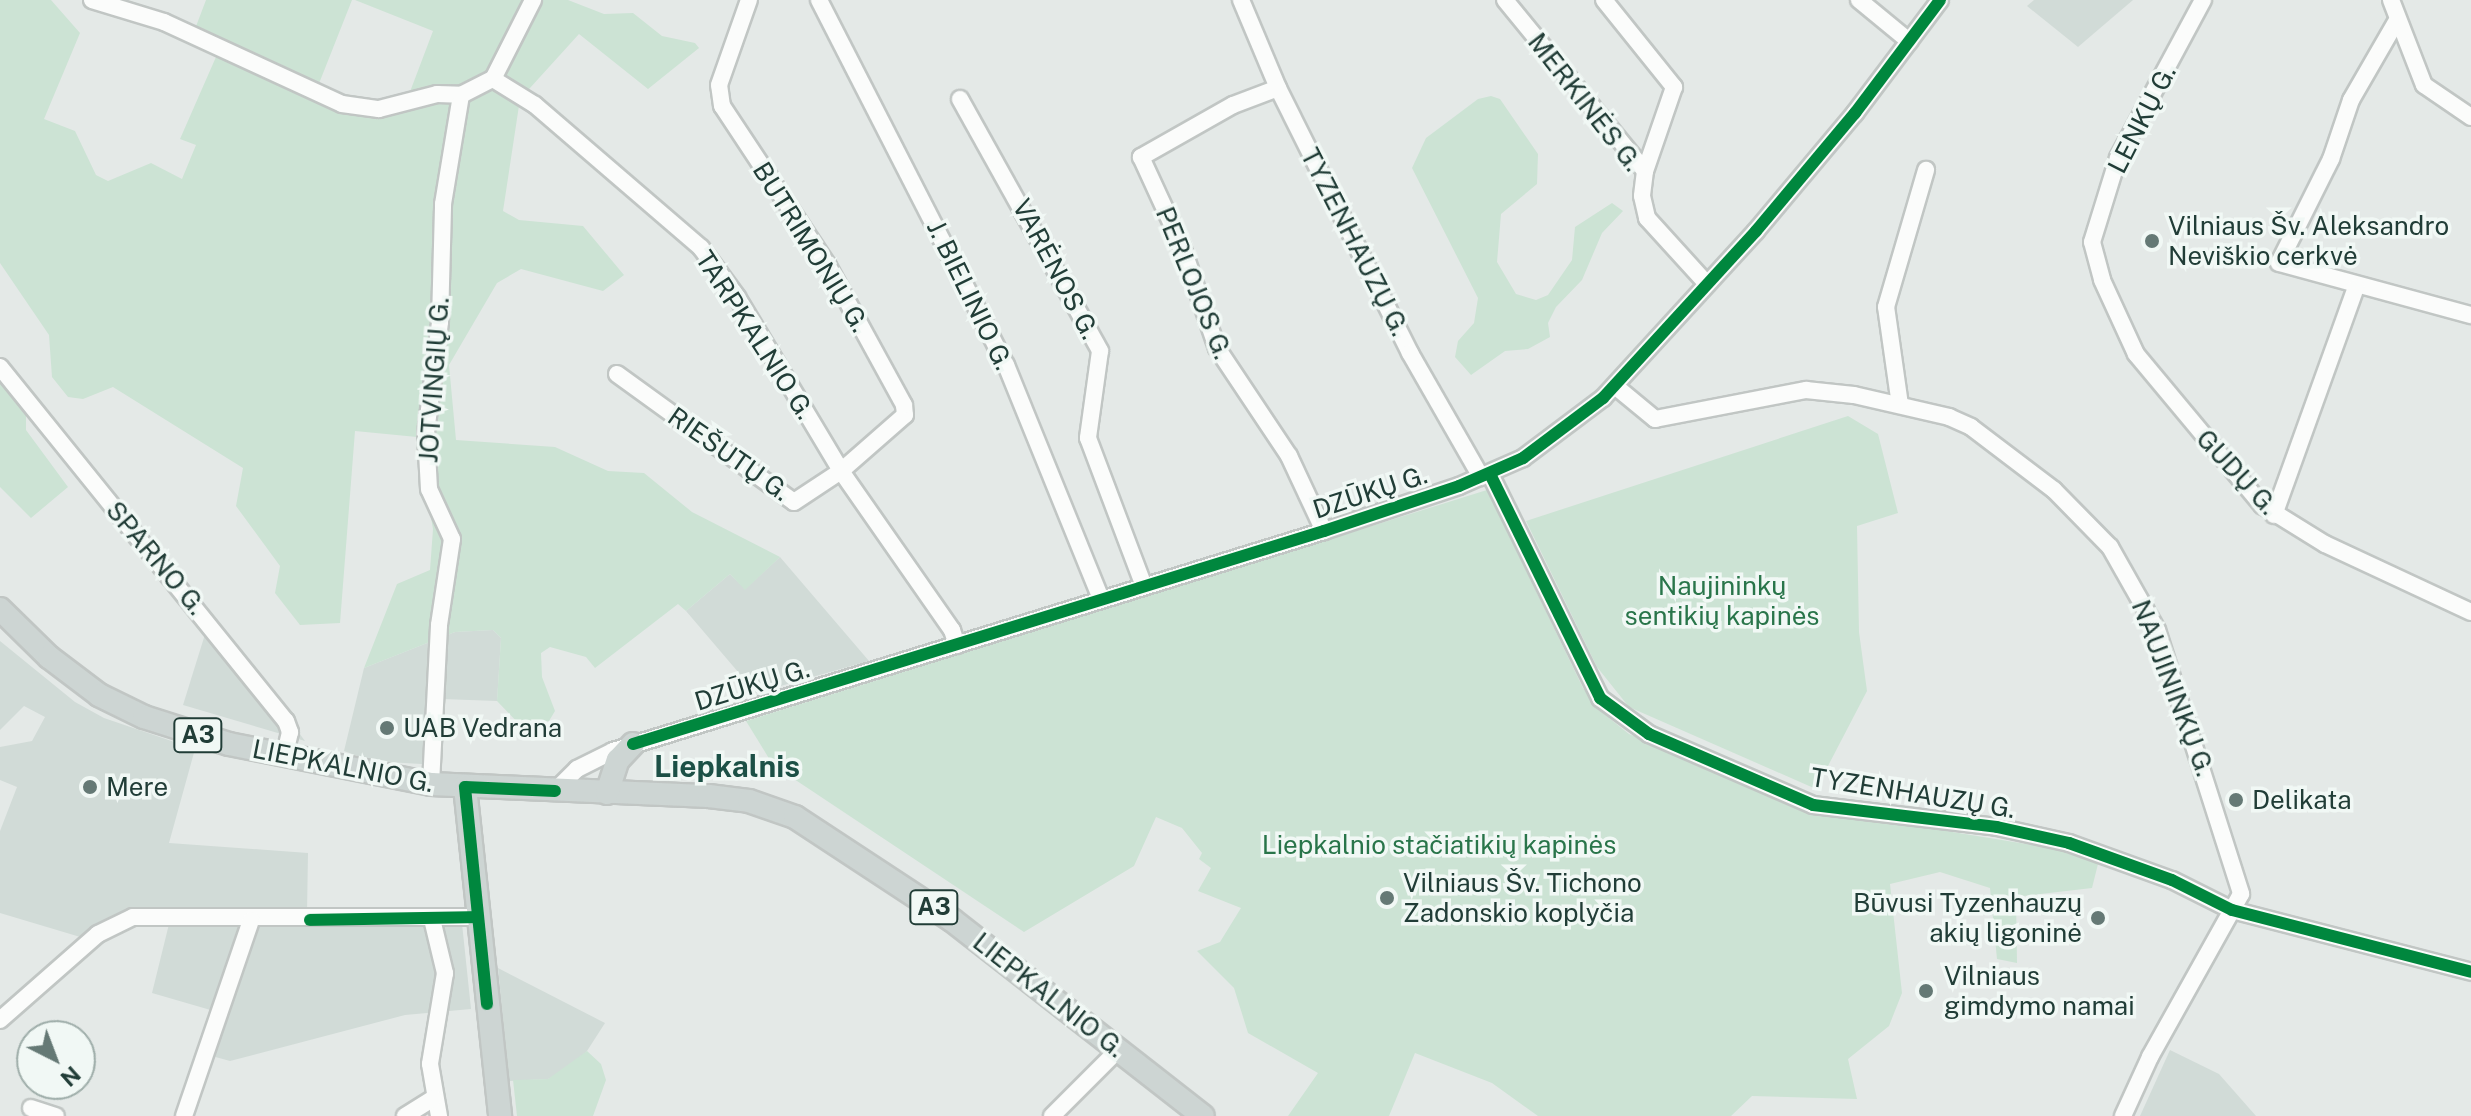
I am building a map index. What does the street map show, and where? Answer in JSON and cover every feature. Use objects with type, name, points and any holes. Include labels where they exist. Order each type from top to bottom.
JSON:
[{"type":"main road","name":"LIEPKALNIO G.","points":[[0,609],[49,657],[105,698],[177,729],[284,757],[431,784],[749,801],[795,817],[952,920],[1203,1116]]},
{"type":"main road","points":[[607,793],[618,760],[633,744]]},
{"type":"main road","points":[[465,787],[500,1116]]},
{"type":"street","points":[[92,0],[164,22],[342,104],[379,109],[437,94],[461,95],[493,79],[533,0]]},
{"type":"street","name":"BUTRIMONIŲ G.","points":[[749,0],[719,85],[722,106],[802,223],[904,405],[905,415],[841,471]]},
{"type":"street","name":"J. BIELINIO G.","points":[[819,0],[1006,365],[1101,599]]},
{"type":"street","name":"TYZENHAUZŲ G.","points":[[1241,0],[1278,88],[1410,353],[1486,476],[1588,678],[1600,698],[1628,723],[1813,805],[1997,827],[2069,843],[2172,880],[2232,910],[2471,972]]},
{"type":"street","name":"MERKINĖS G.","points":[[1505,0],[1645,171],[1642,196],[1647,218],[1707,284]]},
{"type":"street","points":[[1604,0],[1674,87],[1645,171]]},
{"type":"street","points":[[1859,0],[1909,41]]},
{"type":"street","name":"DZŪKŲ G.","points":[[555,791],[586,763],[633,744],[1324,531],[1486,476],[1557,436],[1615,386],[1796,186],[1940,0]]},
{"type":"street","name":"LENKŲ G.","points":[[2092,242],[2129,133],[2203,0]]},
{"type":"street","points":[[2391,0],[2396,22],[2429,92],[2471,117]]},
{"type":"street","points":[[2396,22],[2351,100],[2331,159],[2279,263],[2356,287],[2471,315]]},
{"type":"street","name":"TARPKALNIO G.","points":[[493,79],[535,105],[701,248],[744,308],[841,471],[952,630],[957,645]]},
{"type":"street","name":"PERLOJOS G.","points":[[1278,88],[1233,105],[1141,157],[1182,246],[1217,348],[1289,456],[1324,531]]},
{"type":"street","name":"JOTVINGIŲ G.","points":[[431,784],[439,625],[452,539],[429,489],[426,433],[440,322],[443,204],[461,95]]},
{"type":"street","name":"VARĖNOS G.","points":[[960,99],[1100,351],[1088,438],[1144,586]]},
{"type":"street","points":[[1900,405],[1886,307],[1926,170]]},
{"type":"street","name":"GUDŲ G.","points":[[2092,242],[2096,265],[2136,354],[2274,515],[2471,612]]},
{"type":"street","points":[[2274,515],[2356,287]]},
{"type":"street","name":"SPARNO G.","points":[[0,367],[61,448],[133,527],[286,721],[290,732],[284,757]]},
{"type":"street","name":"RIEŠUTŲ G.","points":[[617,374],[790,501],[801,501],[841,471]]},
{"type":"street","name":"NAUJININKŲ G.","points":[[1615,386],[1655,419],[1806,390],[1900,405],[1949,417],[1981,434],[2054,490],[2110,547],[2157,630],[2240,879],[2241,894],[2232,910]]},
{"type":"street","points":[[2123,1116],[2156,1045],[2232,910]]},
{"type":"street","points":[[0,1020],[120,921],[167,915],[251,920],[477,917]]},
{"type":"street","points":[[432,919],[445,973],[430,1064],[439,1116]]},
{"type":"street","points":[[184,1116],[251,920]]},
{"type":"street","points":[[1052,1116],[1119,1049]]},
{"type":"street","points":[[405,1116],[434,1098]]},
{"type":"street","points":[[31,1108],[56,1116]]},
{"type":"shaded area","points":[[2034,0],[2133,0],[2078,47],[2027,6]]},
{"type":"shaded area","points":[[780,557],[869,661],[756,693],[686,611],[730,574],[745,589]]},
{"type":"shaded area","points":[[211,615],[305,741],[183,705]]},
{"type":"shaded area","points":[[493,630],[501,638],[497,701],[442,699],[438,765],[371,761],[344,751],[364,668],[455,632]]},
{"type":"shaded area","points":[[0,641],[75,702],[104,718],[195,749],[169,843],[308,853],[307,913],[461,914],[471,1009],[405,1015],[230,1061],[201,1053],[214,1011],[152,993],[169,924],[127,926],[97,942],[0,913],[0,831],[17,787],[0,780],[0,747],[32,741],[45,717],[24,706],[0,730]]},
{"type":"shaded area","points":[[498,968],[605,1023],[587,1051],[563,1073],[548,1079],[509,1081]]},
{"type":"shaded area","points":[[2170,1050],[2219,1074],[2256,1116],[2140,1116]]},
{"type":"green space","points":[[0,0],[51,0],[80,33],[44,119],[75,131],[96,175],[108,181],[151,163],[182,179],[196,145],[180,139],[223,41],[195,29],[206,0],[352,0],[318,86],[366,102],[408,97],[433,31],[355,0],[568,0],[604,14],[633,13],[662,36],[695,43],[699,48],[648,89],[579,34],[520,99],[503,211],[519,220],[583,226],[624,275],[603,291],[521,269],[497,283],[449,365],[456,440],[555,447],[608,471],[644,473],[692,512],[780,557],[745,590],[730,574],[686,611],[678,604],[595,668],[586,657],[550,647],[541,653],[542,677],[555,711],[549,721],[521,726],[497,701],[501,638],[493,630],[455,632],[364,668],[397,584],[430,570],[433,529],[417,437],[355,431],[340,623],[300,625],[275,593],[280,566],[236,506],[243,468],[113,387],[83,399],[68,397],[52,377],[49,335],[0,263]]},
{"type":"green space","points":[[1491,96],[1500,99],[1538,154],[1537,184],[1501,214],[1497,262],[1516,294],[1536,300],[1548,295],[1572,260],[1575,227],[1612,203],[1623,211],[1602,233],[1582,280],[1556,307],[1548,323],[1550,337],[1528,349],[1505,351],[1471,375],[1455,357],[1458,341],[1474,323],[1478,298],[1412,168],[1426,138],[1478,99]]},
{"type":"green space","points":[[0,381],[26,413],[26,430],[68,487],[31,518],[0,487]]},
{"type":"green space","name":"Naujininkų sentikių kapinės","points":[[1848,416],[1878,434],[1898,513],[1857,526],[1859,632],[1867,691],[1816,789],[1629,707],[1597,667],[1526,521]]},
{"type":"green space","name":"Liepkalnio stačiatikių kapinės","points":[[1487,490],[1583,688],[1604,714],[1629,734],[1805,808],[2100,856],[2092,888],[2016,897],[2017,963],[1997,959],[1990,888],[1940,872],[1890,884],[1902,993],[1889,1026],[1848,1059],[1857,1099],[1752,1096],[1731,1116],[1538,1116],[1492,1083],[1415,1053],[1389,1116],[1288,1116],[1318,1073],[1248,1033],[1234,988],[1197,951],[1220,942],[1241,908],[1198,891],[1211,868],[1199,859],[1202,853],[1182,828],[1156,817],[1134,866],[1024,932],[773,765],[746,721]]},
{"type":"green space","points":[[587,1051],[601,1064],[606,1080],[593,1116],[517,1116],[513,1080],[548,1079]]},
{"type":"cycle path","points":[[633,744],[1324,531],[1459,486],[1523,458],[1603,398],[1756,231],[1855,113],[1940,0]]},
{"type":"cycle path","points":[[1490,474],[1600,698],[1649,734],[1813,805],[1997,827],[2069,843],[2172,880],[2232,910],[2471,972]]},
{"type":"cycle path","points":[[487,1004],[465,787],[555,791]]},
{"type":"cycle path","points":[[310,920],[477,917]]},
{"type":"place","name":"Vilniaus Šv. Aleksandro Neviškio cerkvė","points":[[2152,241]]},
{"type":"place","name":"UAB Vedrana","points":[[387,728]]},
{"type":"place","name":"Mere","points":[[90,787]]},
{"type":"place","name":"Delikata","points":[[2236,800]]},
{"type":"place","name":"Vilniaus Šv. Tichono Zadonskio koplyčia","points":[[1387,898]]},
{"type":"place","name":"Būvusi Tyzenhauzų akių ligoninė","points":[[2098,918]]},
{"type":"place","name":"Vilniaus gimdymo namai","points":[[1926,991]]},
{"type":"district","name":"Liepkalnis","points":[[727,766]]}]
